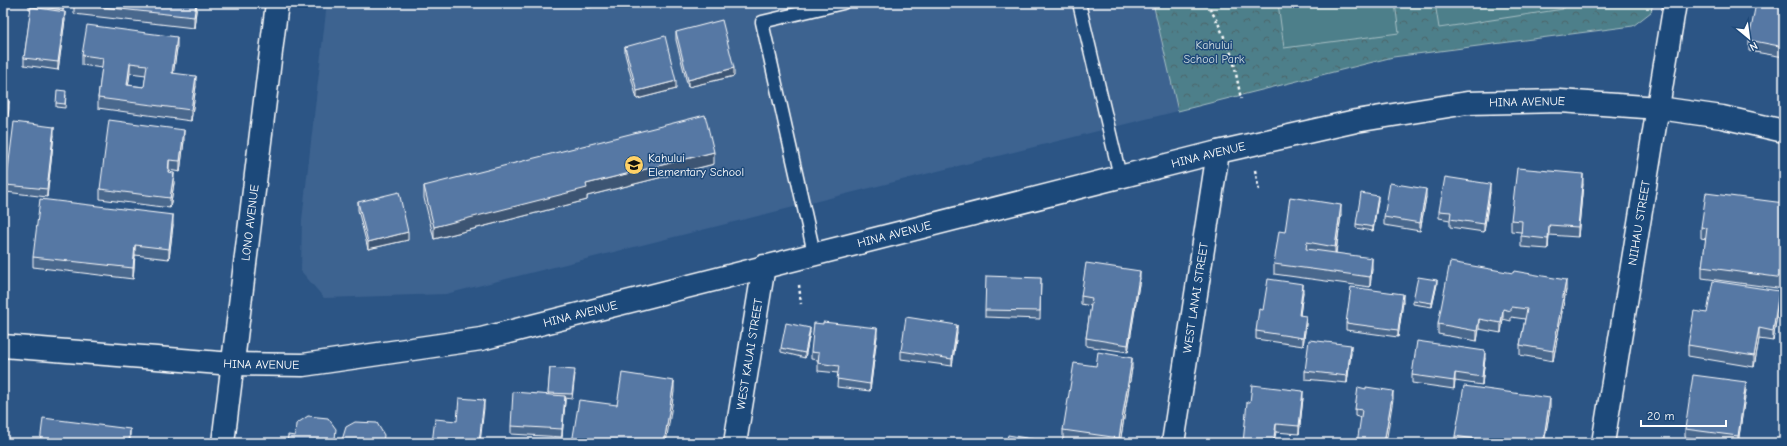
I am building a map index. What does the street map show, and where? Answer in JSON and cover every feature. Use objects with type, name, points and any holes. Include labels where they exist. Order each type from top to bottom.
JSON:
[{"type":"street","name":"LONO AVENUE","points":[[223,443],[277,3]]},
{"type":"street","name":"NIIHAU STREET","points":[[1603,443],[1676,3]]},
{"type":"street","name":"HINA AVENUE","points":[[3,346],[233,364],[303,365],[481,339],[814,253],[1218,152],[1356,121],[1467,103],[1560,101],[1659,108],[1722,117],[1784,131]]},
{"type":"street","name":"WEST LANAI STREET","points":[[1173,443],[1218,152]]},
{"type":"street","name":"WEST KAUAI STREET","points":[[735,443],[764,266]]},
{"type":"lane","points":[[814,253],[762,22],[843,3]]},
{"type":"lane","points":[[1079,3],[1120,176]]},
{"type":"path","points":[[1207,3],[1218,23],[1233,58],[1241,99]]},
{"type":"path","points":[[1254,168],[1259,190]]},
{"type":"path","points":[[799,283],[801,304]]},
{"type":"shaded area","name":"Kahului Elementary School","points":[[327,3],[1153,3],[1178,111],[446,294],[324,298],[301,271],[302,220]]},
{"type":"green space","name":"Kahului School Park","points":[[1153,3],[1653,3],[1651,12],[1633,26],[1393,57],[1178,111]]},
{"type":"green space","points":[[1278,3],[1395,3],[1399,33],[1284,48]]},
{"type":"green space","points":[[1435,3],[1562,3],[1563,9],[1439,28]]},
{"type":"building","points":[[29,3],[64,3],[63,10],[29,5]]},
{"type":"building","points":[[74,3],[196,3],[194,17]]},
{"type":"building","points":[[1756,3],[1784,3],[1784,47],[1749,40]]},
{"type":"building","points":[[31,7],[65,12],[58,62],[24,58]]},
{"type":"building","points":[[722,20],[734,68],[688,80],[676,32]]},
{"type":"building","points":[[87,25],[177,37],[172,73],[196,76],[191,110],[98,98],[103,58],[82,55]],"holes":[[[130,63],[147,65],[144,87],[127,85]]]},
{"type":"building","points":[[665,36],[676,81],[637,91],[625,47]]},
{"type":"building","points":[[57,90],[66,91],[65,104],[56,103]]},
{"type":"building","points":[[3,100],[9,101],[3,146]]},
{"type":"building","points":[[705,115],[714,152],[586,184],[587,188],[434,227],[424,186]]},
{"type":"building","points":[[109,120],[184,130],[180,161],[169,160],[168,172],[174,173],[170,198],[100,189]]},
{"type":"building","points":[[14,122],[54,127],[47,189],[6,185]]},
{"type":"building","points":[[1517,168],[1583,174],[1578,227],[1549,225],[1548,239],[1521,236],[1522,221],[1511,220]]},
{"type":"building","points":[[1445,177],[1490,184],[1484,224],[1450,219],[1451,212],[1439,211]]},
{"type":"building","points":[[1390,183],[1426,189],[1420,223],[1384,217]]},
{"type":"building","points":[[399,192],[408,232],[368,242],[358,202]]},
{"type":"building","points":[[1361,193],[1378,196],[1373,227],[1356,224]]},
{"type":"building","points":[[1706,193],[1784,203],[1784,278],[1702,267],[1707,228],[1701,227]]},
{"type":"building","points":[[1290,197],[1341,205],[1335,247],[1307,242],[1306,249],[1372,258],[1370,277],[1274,264],[1279,231],[1285,232]]},
{"type":"building","points":[[40,199],[173,215],[169,249],[135,245],[133,268],[33,257]]},
{"type":"building","points":[[1450,262],[1513,273],[1514,271],[1566,280],[1553,351],[1520,345],[1527,309],[1511,307],[1511,311],[1503,309],[1501,323],[1479,319],[1477,331],[1438,324]]},
{"type":"building","points":[[1086,263],[1140,271],[1128,345],[1086,338],[1092,298],[1081,296]]},
{"type":"building","points":[[986,276],[1041,278],[1040,311],[985,310]]},
{"type":"building","points":[[1418,277],[1437,280],[1432,303],[1413,300]]},
{"type":"building","points":[[1268,279],[1303,284],[1299,315],[1306,316],[1303,338],[1256,331],[1259,309],[1263,310]]},
{"type":"building","points":[[1713,281],[1779,291],[1773,331],[1759,328],[1754,356],[1688,345],[1694,311],[1707,313]]},
{"type":"building","points":[[1351,287],[1403,294],[1398,330],[1346,323]]},
{"type":"building","points":[[906,317],[957,325],[952,359],[901,351]]},
{"type":"building","points":[[823,322],[877,328],[870,384],[837,379],[839,366],[818,363],[819,353],[811,352],[814,323],[823,324]]},
{"type":"building","points":[[786,323],[810,328],[805,353],[781,348]]},
{"type":"building","points":[[1309,340],[1351,345],[1347,376],[1305,371]]},
{"type":"building","points":[[1417,341],[1485,351],[1482,377],[1455,373],[1454,381],[1412,375]]},
{"type":"building","points":[[1098,352],[1132,358],[1119,438],[1063,430],[1074,363],[1096,366]]},
{"type":"building","points":[[550,368],[575,370],[572,394],[548,393]]},
{"type":"building","points":[[622,373],[674,381],[664,443],[572,443],[579,400],[617,405]]},
{"type":"building","points":[[1693,375],[1746,382],[1738,436],[1685,429]]},
{"type":"building","points":[[1252,385],[1303,391],[1299,426],[1276,424],[1273,443],[1243,443],[1247,402],[1250,402]]},
{"type":"building","points":[[1464,386],[1550,398],[1543,443],[1502,443],[1455,436]]},
{"type":"building","points":[[1358,387],[1393,391],[1384,443],[1357,443],[1362,410],[1355,409]]},
{"type":"building","points":[[513,392],[565,396],[562,429],[511,426]]},
{"type":"building","points":[[459,398],[484,400],[479,443],[432,443],[435,419],[457,421]]},
{"type":"building","points":[[308,416],[328,418],[336,429],[335,439],[342,440],[346,427],[355,422],[377,423],[384,435],[383,443],[287,443],[288,435],[295,436],[296,424]]},
{"type":"building","points":[[43,418],[130,429],[129,443],[40,443]]},
{"type":"building","points":[[1008,435],[1056,443],[1006,443]]},
{"type":"building","points":[[906,441],[926,443],[906,443]]},
{"type":"building","points":[[1717,441],[1736,443],[1717,443]]},
{"type":"place","name":"Kahului Elementary School","points":[[634,165]]}]
